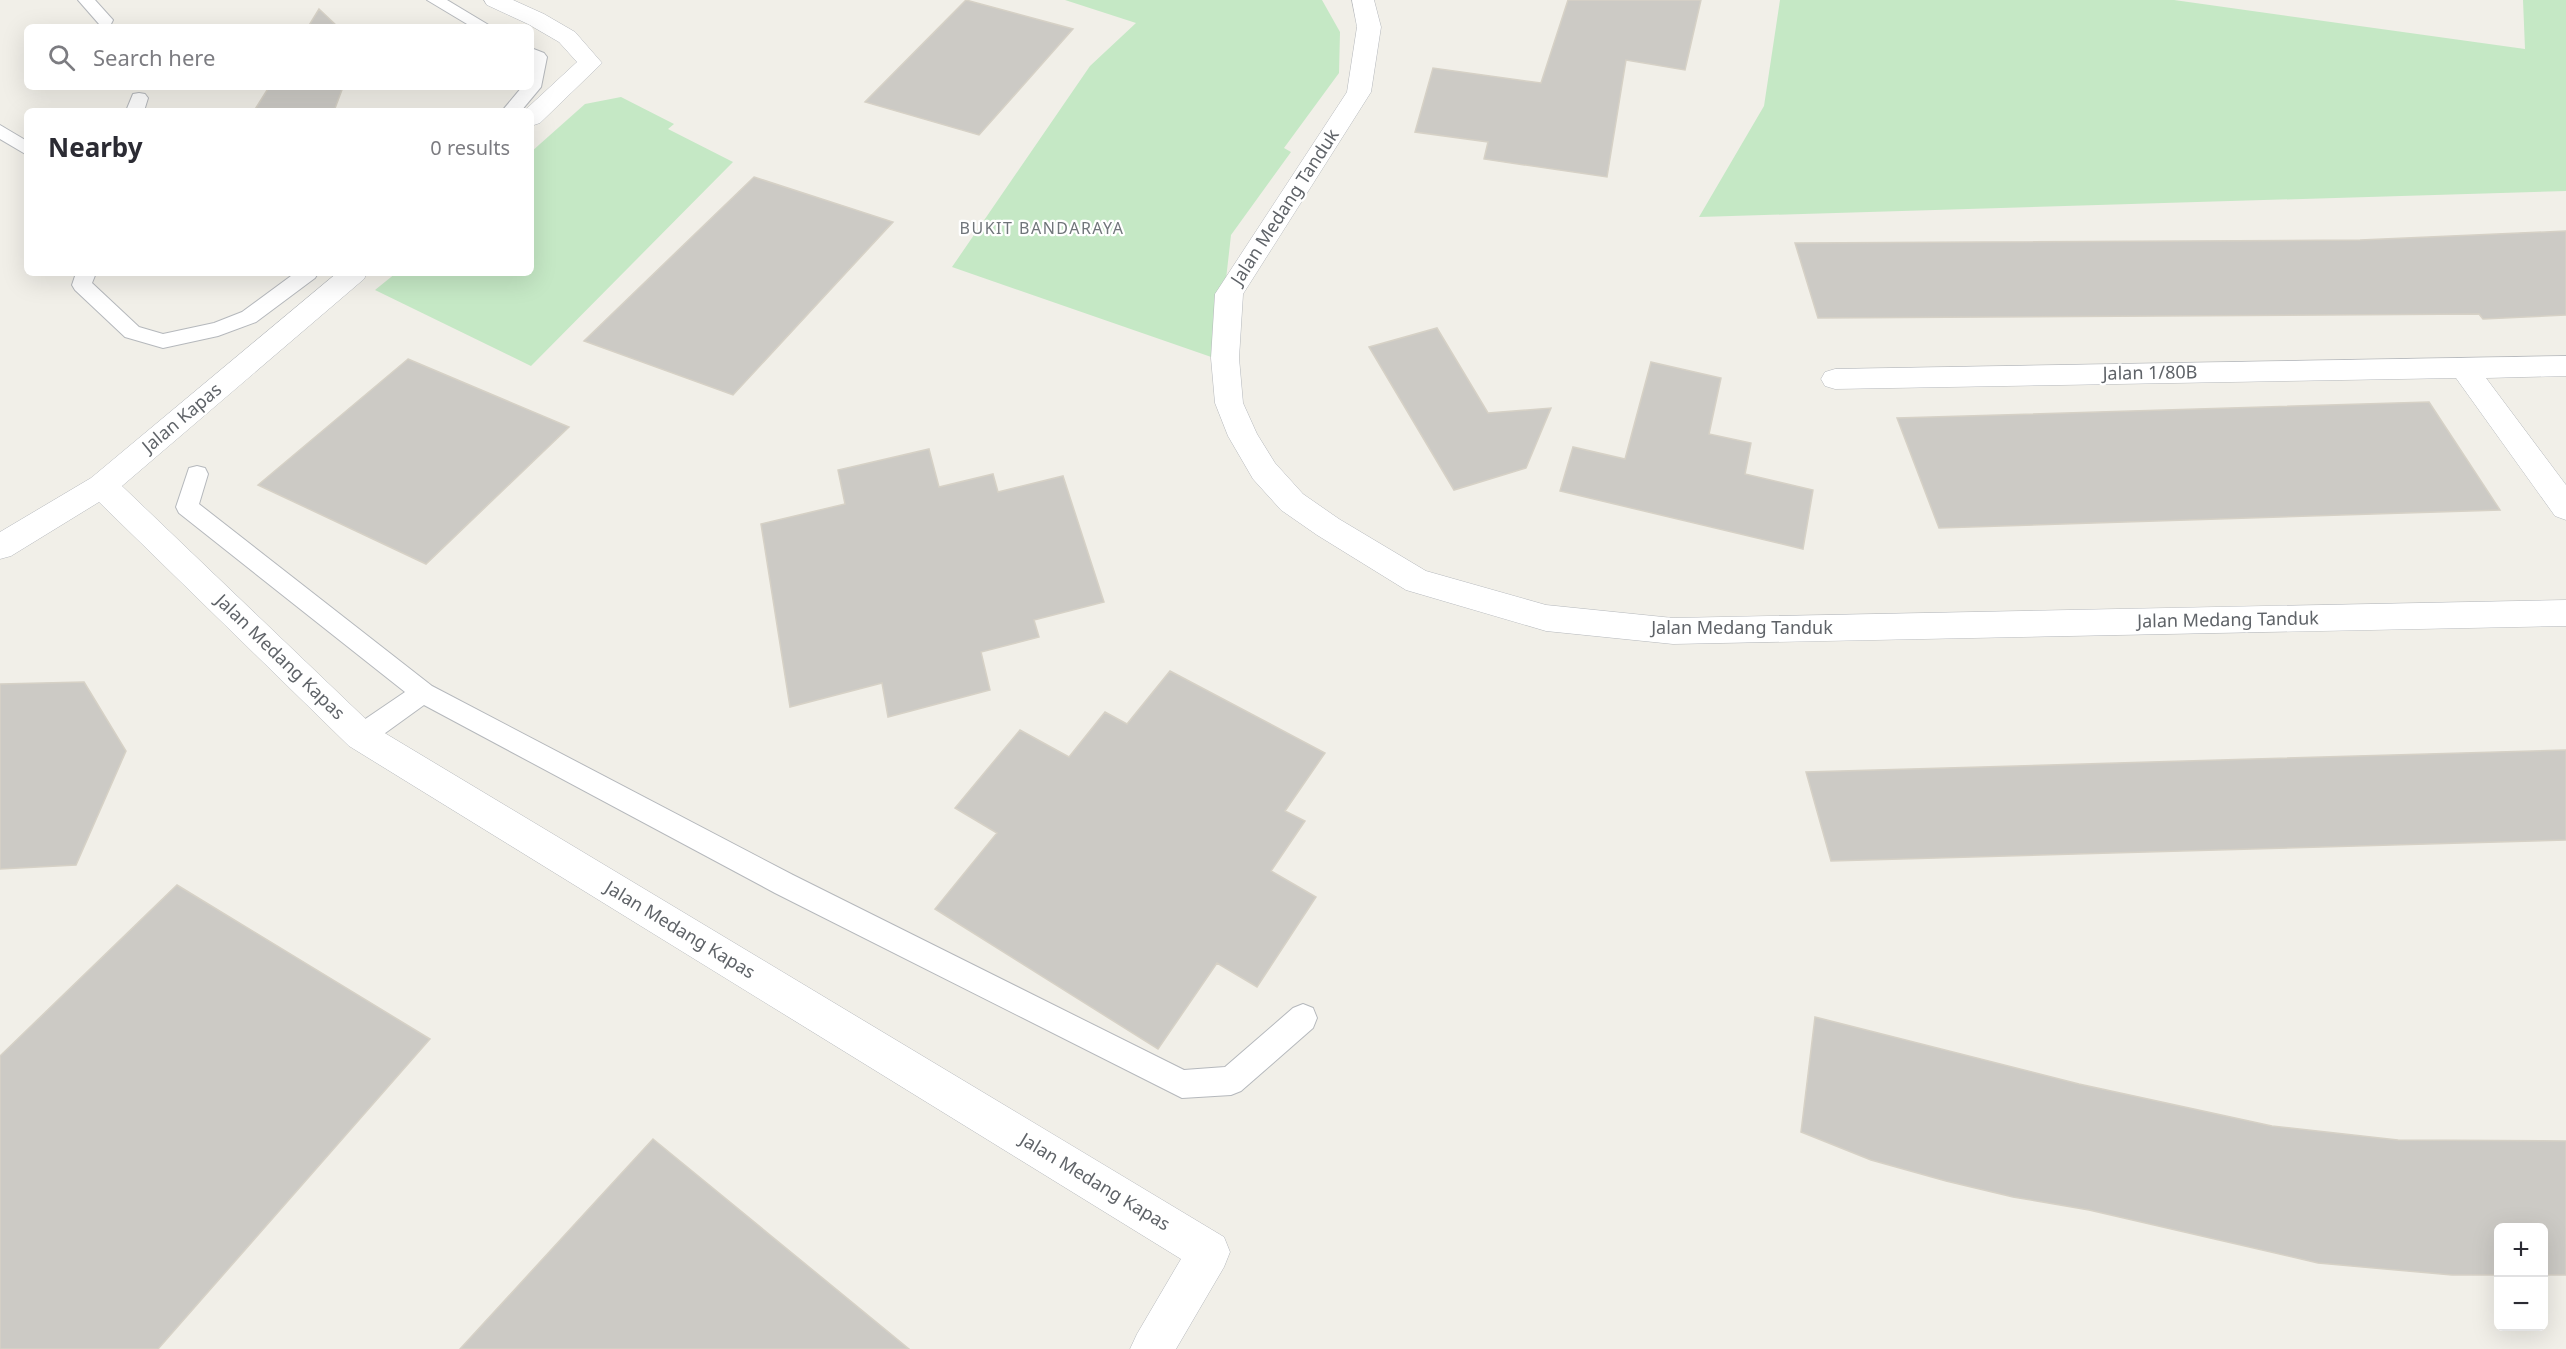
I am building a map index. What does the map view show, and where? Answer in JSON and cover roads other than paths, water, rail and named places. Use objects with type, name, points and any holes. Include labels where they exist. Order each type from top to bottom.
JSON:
[{"type":"street","points":[[495,0],[536,19],[567,37],[590,63],[534,115]]},
{"type":"street","name":"Jalan Medang Tanduk","points":[[1363,0],[1369,27],[1359,92],[1229,294],[1225,358],[1229,404],[1243,436],[1264,471],[1292,502],[1328,527],[1417,581],[1546,618],[1672,631],[2566,613]]},
{"type":"street","name":"Jalan Kapas","points":[[0,547],[102,486],[350,276]]},
{"type":"street","name":"Jalan 1/80B","points":[[1836,379],[2566,366]]},
{"type":"street","points":[[2464,368],[2566,508]]},
{"type":"street","name":"Jalan Medang Kapas","points":[[102,486],[361,736],[1209,1252],[1152,1349]]},
{"type":"lane","points":[[86,0],[105,21]]},
{"type":"lane","points":[[435,0],[479,24]]},
{"type":"lane","points":[[534,55],[538,57],[534,77]]},
{"type":"lane","points":[[514,108],[529,90]]},
{"type":"lane","points":[[0,131],[24,147]]},
{"type":"lane","points":[[85,276],[82,285],[132,332],[163,341],[219,329],[249,317],[304,276]]},
{"type":"lane","points":[[249,317],[287,329]]},
{"type":"lane","points":[[197,474],[188,507],[423,693],[784,884],[1182,1084],[1231,1081],[1303,1018]]},
{"type":"lane","points":[[361,736],[423,693]]},
{"type":"district","name":"BUKIT BANDARAYA","points":[[1042,228]]}]
